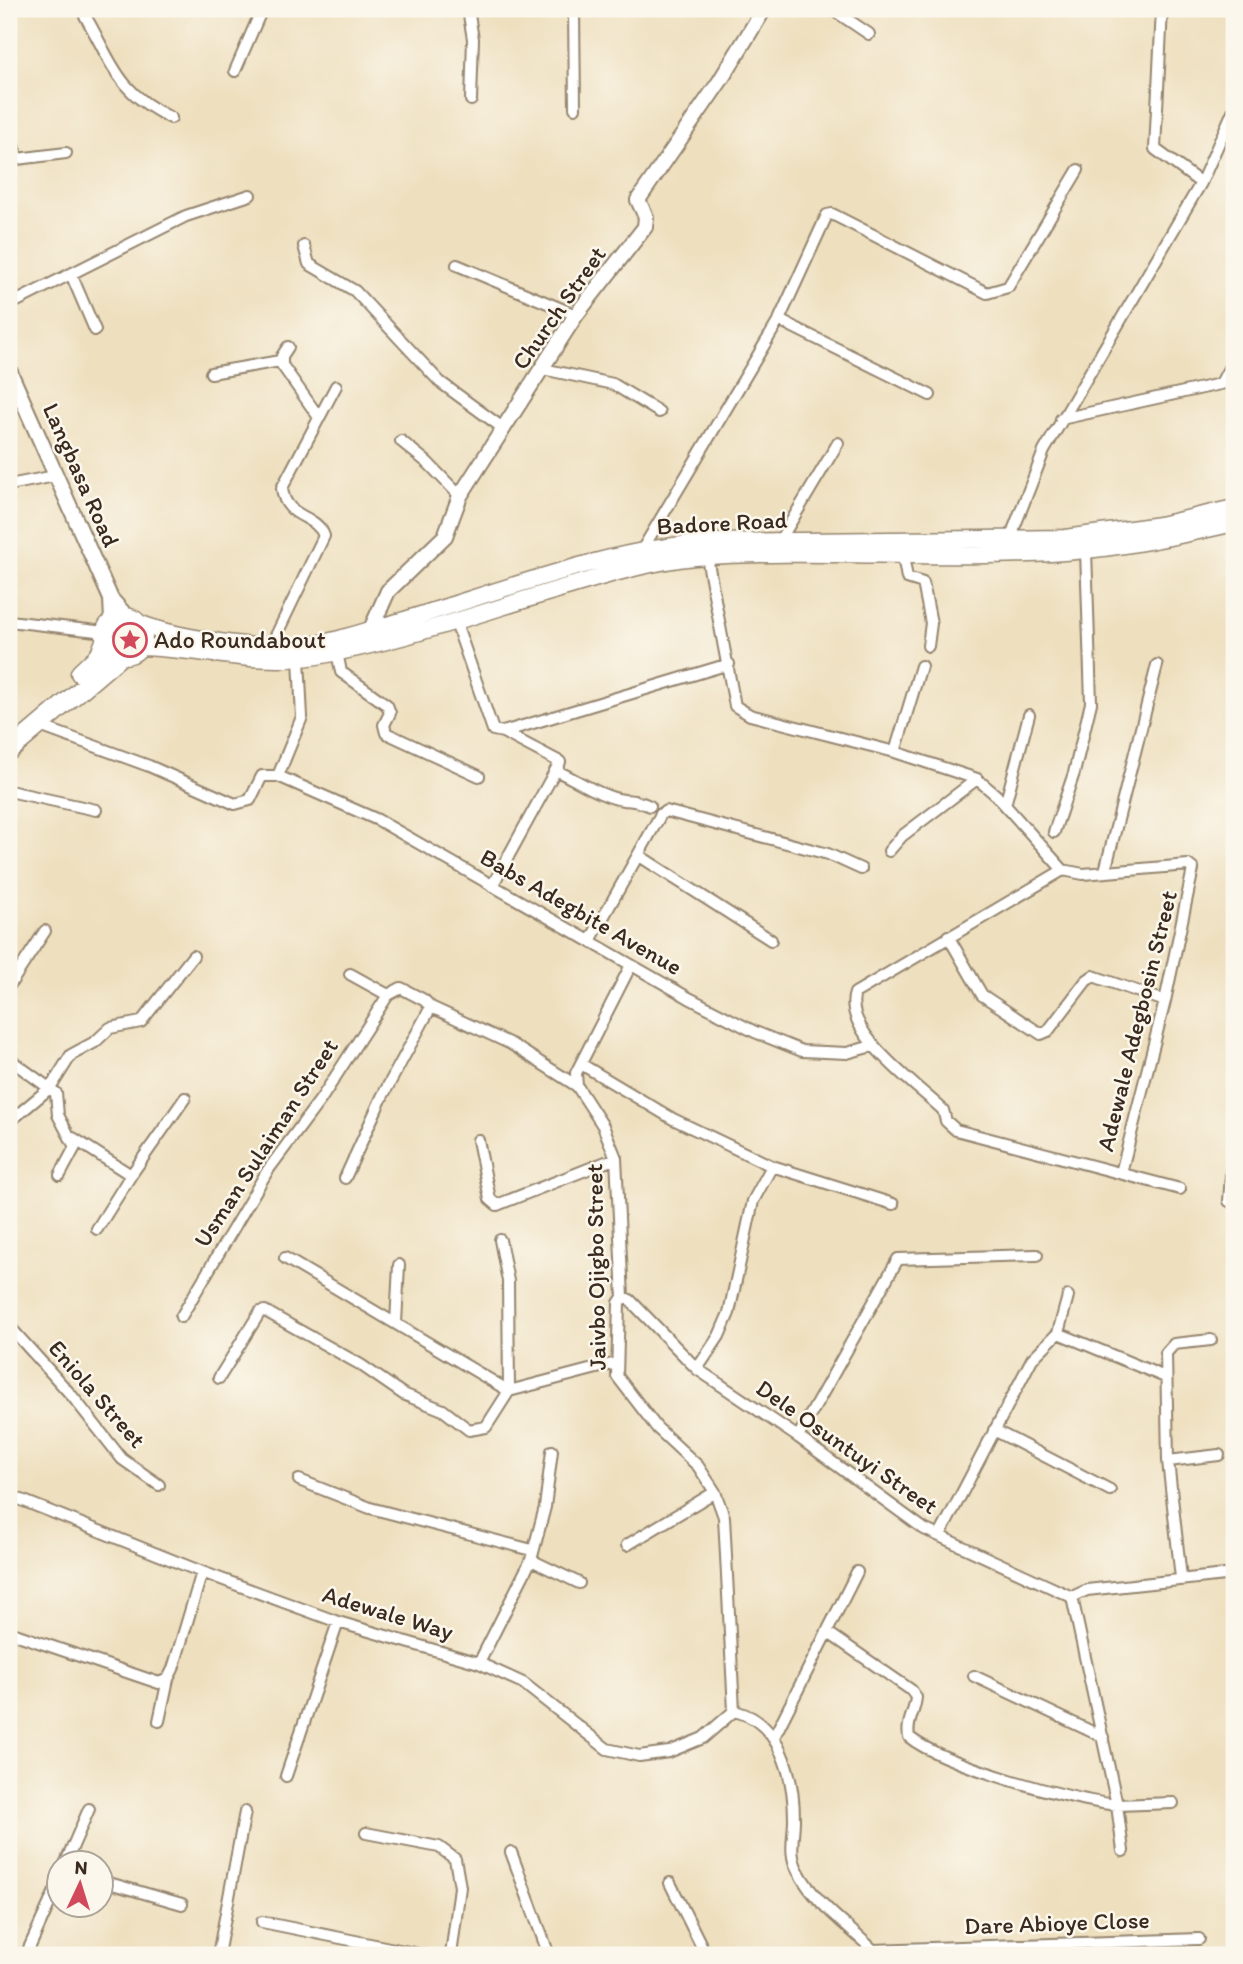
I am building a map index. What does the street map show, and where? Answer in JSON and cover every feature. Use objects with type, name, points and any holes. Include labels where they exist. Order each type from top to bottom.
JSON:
[{"type":"main road","name":"Badore Road","points":[[118,627],[271,646],[302,646],[371,629],[642,550],[694,543],[1009,541],[1128,530],[1234,508]]},
{"type":"main road","name":"Badore Road","points":[[131,651],[179,649],[262,659],[299,659],[337,652],[617,572],[673,560],[707,557],[903,556],[1086,550],[1234,523]]},
{"type":"main road","points":[[118,627],[110,649],[131,651]]},
{"type":"main road","points":[[9,751],[143,639],[118,627]]},
{"type":"main road","points":[[9,738],[100,654],[118,627]]},
{"type":"street","points":[[82,9],[125,87],[139,100],[171,118]]},
{"type":"street","points":[[235,71],[262,9]]},
{"type":"street","points":[[468,9],[473,39],[471,100]]},
{"type":"street","points":[[574,9],[575,108]]},
{"type":"street","name":"Church Street","points":[[371,629],[388,591],[445,536],[460,496],[576,315],[645,227],[646,217],[638,200],[720,81],[764,9]]},
{"type":"street","points":[[832,9],[869,34]]},
{"type":"street","points":[[1162,9],[1155,149],[1201,183]]},
{"type":"street","points":[[1009,541],[1044,451],[1201,183],[1234,108]]},
{"type":"street","points":[[9,131],[13,159],[66,153]]},
{"type":"street","points":[[642,550],[779,320],[824,219],[832,214],[988,293],[1009,287],[1078,170]]},
{"type":"street","points":[[9,305],[196,212],[250,195]]},
{"type":"street","points":[[304,246],[309,264],[355,291],[440,382],[504,429]]},
{"type":"street","points":[[457,265],[576,315]]},
{"type":"street","points":[[71,274],[95,330]]},
{"type":"street","points":[[779,320],[930,395]]},
{"type":"street","points":[[280,361],[288,347]]},
{"type":"street","points":[[1221,383],[1234,359]]},
{"type":"street","points":[[211,373],[280,361]]},
{"type":"street","points":[[280,361],[318,416]]},
{"type":"street","points":[[543,369],[612,384],[659,412]]},
{"type":"street","name":"Langbasa Road","points":[[9,370],[111,599],[118,627]]},
{"type":"street","points":[[1061,419],[1234,381]]},
{"type":"street","points":[[271,646],[324,536],[319,527],[289,509],[283,500],[282,488],[335,386]]},
{"type":"street","points":[[401,440],[460,496]]},
{"type":"street","points":[[779,542],[838,443]]},
{"type":"street","points":[[9,485],[55,475]]},
{"type":"street","points":[[1054,832],[1074,773],[1091,703],[1086,550]]},
{"type":"street","points":[[903,556],[908,578],[923,583],[931,623],[928,646]]},
{"type":"street","points":[[707,557],[735,706],[750,715],[895,752],[977,779],[1005,805],[1063,870],[855,993],[852,1001],[857,1022],[872,1046],[934,1101],[943,1110],[949,1125],[956,1130],[1180,1188]]},
{"type":"street","points":[[455,620],[493,730],[503,732],[560,762],[492,886]]},
{"type":"street","points":[[9,621],[118,627]]},
{"type":"street","points":[[337,652],[341,672],[387,705],[390,713],[384,725],[386,733],[479,776]]},
{"type":"street","points":[[37,725],[149,766],[235,804],[250,800],[262,776],[278,776],[302,717],[299,659]]},
{"type":"street","points":[[503,732],[729,664]]},
{"type":"street","points":[[1105,871],[1157,665]]},
{"type":"street","points":[[895,752],[921,666]]},
{"type":"street","points":[[1005,805],[1029,715]]},
{"type":"street","points":[[557,771],[606,794],[625,801],[636,799],[650,806]]},
{"type":"street","name":"Babs Adegbite Avenue","points":[[278,776],[379,820],[492,886],[591,939],[631,965],[755,1032],[802,1051],[847,1053],[872,1046]]},
{"type":"street","points":[[889,851],[902,836],[977,779]]},
{"type":"street","points":[[9,791],[96,810]]},
{"type":"street","points":[[591,939],[661,814],[666,811],[828,854],[861,869]]},
{"type":"street","points":[[638,855],[771,940]]},
{"type":"street","name":"Adewale Adegbosin Street","points":[[1063,870],[1083,874],[1188,865],[1193,869],[1165,1001],[1121,1173]]},
{"type":"street","points":[[9,986],[45,931]]},
{"type":"street","points":[[948,936],[982,995],[1041,1034],[1048,1031],[1086,981],[1093,976],[1165,1001]]},
{"type":"street","points":[[9,1122],[51,1087],[71,1055],[84,1050],[110,1028],[141,1022],[193,956]]},
{"type":"street","points":[[577,1086],[576,1073],[631,965]]},
{"type":"street","points":[[350,974],[388,995],[401,988],[424,1000],[431,1007],[511,1044],[577,1086]]},
{"type":"street","name":"Usman Sulaiman Street","points":[[181,1317],[268,1170],[321,1098],[388,995]]},
{"type":"street","points":[[345,1178],[382,1097],[431,1007]]},
{"type":"street","points":[[9,1059],[51,1087],[58,1100],[58,1115],[73,1138],[131,1175]]},
{"type":"street","points":[[581,1064],[673,1119],[772,1166],[893,1204]]},
{"type":"street","name":"Jaivbo Ojigbo Street","points":[[577,1086],[603,1126],[616,1158],[623,1297],[619,1303],[616,1363],[621,1383],[657,1428],[698,1466],[715,1492],[724,1517],[734,1712]]},
{"type":"street","points":[[97,1229],[131,1175],[186,1098]]},
{"type":"street","points":[[1229,1200],[1234,1137]]},
{"type":"street","points":[[60,1175],[72,1156],[73,1138]]},
{"type":"street","points":[[478,1140],[490,1199],[497,1205],[616,1158]]},
{"type":"street","points":[[697,1369],[719,1336],[729,1313],[753,1201],[772,1166]]},
{"type":"street","points":[[219,1378],[260,1312],[265,1311],[361,1365],[403,1394],[443,1410],[469,1430],[486,1427],[509,1391],[508,1281],[500,1240]]},
{"type":"street","points":[[798,1437],[898,1259],[1037,1255]]},
{"type":"street","points":[[285,1258],[509,1391],[616,1363]]},
{"type":"street","points":[[396,1323],[399,1265]]},
{"type":"street","points":[[940,1535],[1032,1359],[1058,1333],[1068,1296]]},
{"type":"street","name":"Dele Osuntuyi Street","points":[[623,1297],[630,1300],[697,1369],[798,1437],[924,1530],[1072,1597]]},
{"type":"street","name":"Eniola Street","points":[[9,1326],[73,1397],[122,1460],[159,1485]]},
{"type":"street","points":[[1058,1333],[1165,1377]]},
{"type":"street","points":[[1181,1578],[1168,1461],[1165,1377],[1167,1353],[1174,1344],[1211,1340]]},
{"type":"street","points":[[994,1430],[1110,1490]]},
{"type":"street","points":[[479,1663],[532,1555],[545,1507],[552,1451]]},
{"type":"street","points":[[1168,1461],[1219,1455]]},
{"type":"street","points":[[299,1480],[370,1508],[532,1555],[579,1583]]},
{"type":"street","points":[[627,1545],[715,1492]]},
{"type":"street","name":"Adewale Way","points":[[9,1495],[202,1572],[338,1622],[479,1663],[523,1683],[607,1749],[639,1756],[669,1752],[703,1738],[734,1712]]},
{"type":"street","points":[[159,1721],[169,1678],[202,1572]]},
{"type":"street","points":[[774,1737],[857,1572]]},
{"type":"street","points":[[1123,1851],[1117,1805],[1072,1597],[1087,1590],[1234,1574]]},
{"type":"street","points":[[286,1776],[338,1622]]},
{"type":"street","points":[[9,1632],[159,1683],[169,1678]]},
{"type":"street","points":[[827,1632],[911,1690],[916,1697],[916,1707],[907,1727],[909,1737],[917,1744],[969,1766],[1094,1802],[1117,1805],[1173,1803]]},
{"type":"street","points":[[974,1676],[1103,1737]]},
{"type":"street","points":[[734,1712],[753,1716],[774,1737],[786,1766],[792,1792],[794,1820],[791,1847],[798,1872],[826,1907],[876,1952]]},
{"type":"street","points":[[72,1848],[89,1809]]},
{"type":"street","points":[[218,1955],[245,1812]]},
{"type":"street","points":[[366,1832],[439,1847],[456,1859],[460,1887],[451,1955]]},
{"type":"street","points":[[511,1852],[549,1955]]},
{"type":"street","points":[[670,1883],[706,1955]]},
{"type":"street","points":[[116,1885],[182,1904]]},
{"type":"street","points":[[26,1955],[46,1909]]},
{"type":"street","points":[[262,1922],[424,1955]]},
{"type":"street","name":"Dare Abioye Close","points":[[876,1952],[1199,1939]]},
{"type":"place","name":"Ado Roundabout","points":[[130,640]]}]
